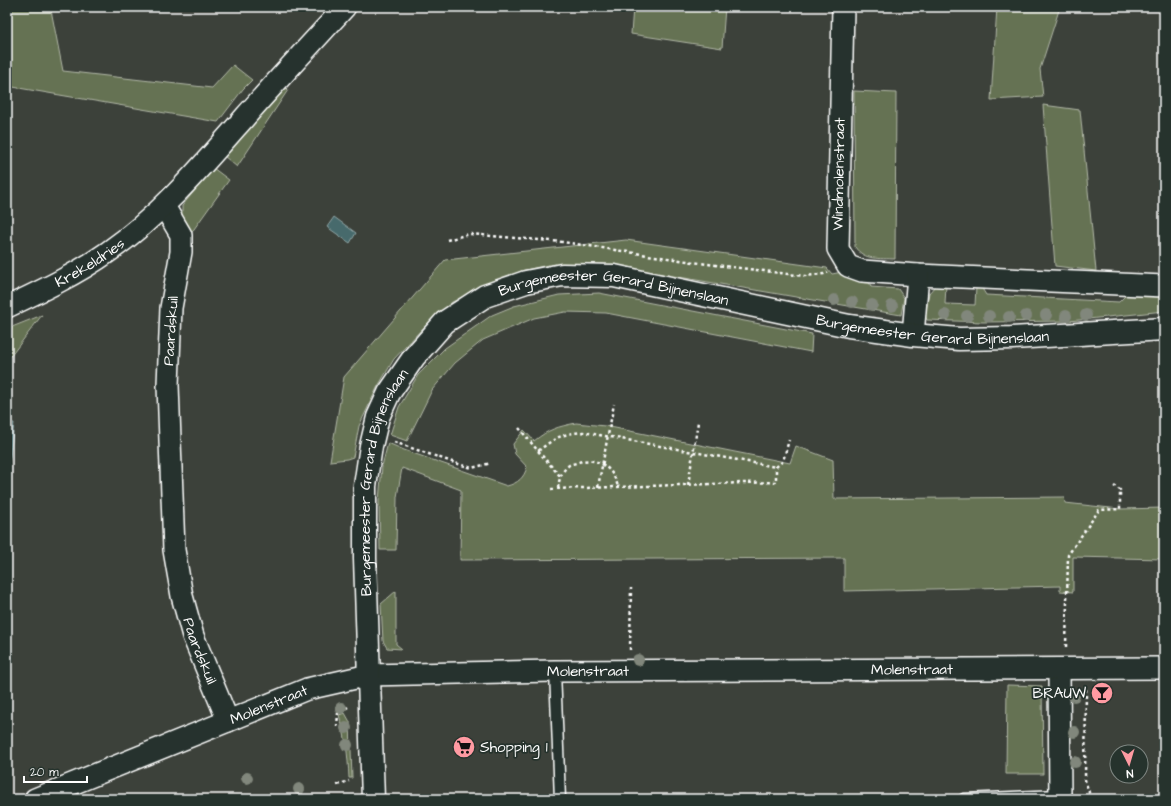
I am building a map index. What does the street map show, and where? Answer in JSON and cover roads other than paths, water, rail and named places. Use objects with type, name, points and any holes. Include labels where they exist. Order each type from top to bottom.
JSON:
[{"type":"street","points":[[164,206],[185,185],[282,75],[345,7]]},
{"type":"street","name":"Windmolenstraat","points":[[842,7],[838,250],[848,266],[862,271],[918,275]]},
{"type":"street","name":"Krekeldries","points":[[7,307],[54,284],[107,253],[164,206]]},
{"type":"street","name":"Paardskuil","points":[[164,206],[181,235],[182,252],[170,308],[168,385],[174,550],[182,596],[193,636],[228,721]]},
{"type":"street","name":"Burgemeester Gerard Bijnenslaan","points":[[373,799],[366,580],[365,486],[371,446],[378,417],[389,393],[414,357],[445,322],[485,296],[526,282],[562,275],[614,276],[849,326],[913,335],[960,339],[1012,338],[1164,329]]},
{"type":"street","points":[[913,335],[918,275],[1164,286]]},
{"type":"street","name":"Molenstraat","points":[[35,799],[307,689],[369,675],[555,671],[1059,678],[1164,668]]},
{"type":"street","points":[[1059,678],[1060,797]]},
{"type":"lane","points":[[555,671],[560,799]]},
{"type":"lane","points":[[964,799],[1060,797]]},
{"type":"water","points":[[334,217],[356,233],[350,243],[327,227]]},
{"type":"water","points":[[7,423],[14,423],[8,474],[7,474]]},
{"type":"place","name":"BRAUW","points":[[1102,693]]},
{"type":"place","name":"Shopping 1","points":[[464,747]]}]
